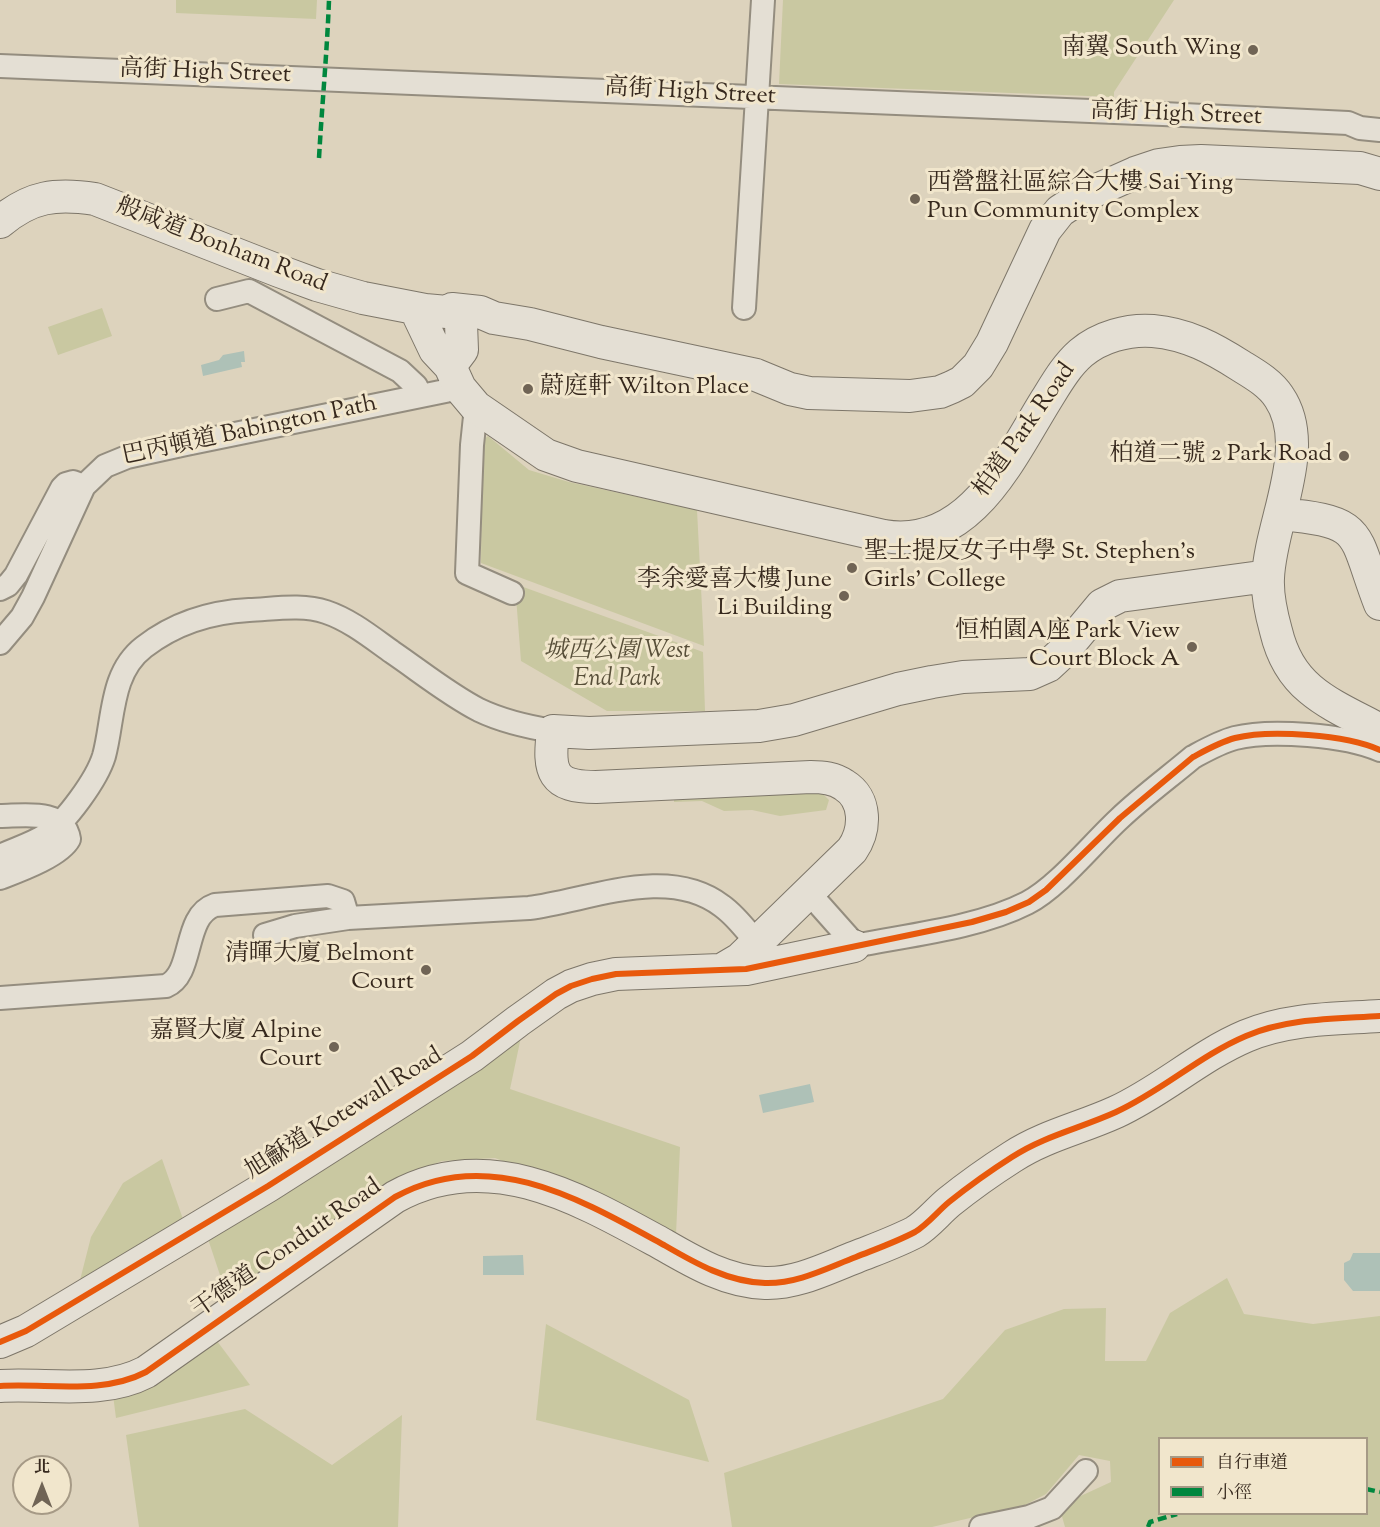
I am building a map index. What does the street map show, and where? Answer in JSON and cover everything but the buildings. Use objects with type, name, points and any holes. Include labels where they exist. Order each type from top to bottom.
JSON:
[{"type":"street","points":[[744,308],[763,0]]},
{"type":"street","name":"高街 High Street","points":[[0,66],[1348,123],[1360,128],[1380,130]]},
{"type":"street","name":"般咸道 Bonham Road","points":[[0,222],[26,205],[43,198],[68,195],[95,199],[317,285],[363,298],[466,317],[530,324],[601,342],[756,375],[804,374],[879,394],[910,396],[940,392],[962,382],[970,374],[992,343],[1039,241],[1052,219],[1075,200],[1113,182],[1159,165],[1201,161],[1360,168],[1380,174]]},
{"type":"street","points":[[217,299],[249,291],[400,371],[409,378],[420,395]]},
{"type":"street","name":"柏道 Park Road","points":[[415,308],[435,350],[462,387],[531,446],[562,461],[884,536],[912,538],[945,527],[980,501],[999,477],[1061,377],[1079,354],[1090,346],[1112,337],[1137,332],[1163,332],[1188,338],[1217,351],[1259,377],[1274,389],[1280,398],[1291,426],[1293,439],[1292,455],[1268,576],[1270,608],[1277,637],[1297,676],[1309,689],[1380,730]]},
{"type":"street","points":[[466,317],[462,350],[462,387],[472,445],[467,573],[512,593]]},
{"type":"street","name":"巴丙頓道 Babington Path","points":[[0,643],[22,617],[84,486],[97,472],[126,457],[462,387]]},
{"type":"street","points":[[0,589],[8,585],[16,575],[62,488],[73,482],[84,486]]},
{"type":"street","points":[[1280,514],[1325,519],[1350,531],[1362,550],[1380,604]]},
{"type":"street","points":[[0,856],[46,835],[60,823],[97,775],[105,753],[118,685],[131,660],[140,650],[168,631],[205,616],[224,612],[305,608],[326,612],[359,629],[479,710],[513,722],[553,731],[589,733],[759,726],[809,716],[924,683],[963,677],[1030,674],[1048,666],[1062,653],[1091,617],[1109,600],[1132,593],[1268,576]]},
{"type":"street","points":[[553,731],[552,755],[555,772],[565,783],[578,787],[824,777],[845,785],[852,791],[861,807],[861,835],[858,843],[846,858],[757,943],[734,964],[723,969]]},
{"type":"street","points":[[809,893],[854,946],[972,922],[1006,912],[1029,902],[1046,890],[1120,818],[1193,757],[1206,749],[1235,738],[1265,734],[1335,738],[1380,750]]},
{"type":"street","points":[[0,816],[41,816],[60,823],[68,835],[67,843],[32,864],[0,878]]},
{"type":"street","points":[[265,935],[295,926],[348,918],[529,908],[599,892],[664,887],[690,890],[711,899],[731,913],[757,943]]},
{"type":"street","points":[[0,998],[171,984],[178,976],[200,916],[215,904],[328,896],[343,901],[348,918]]},
{"type":"street","name":"旭龢道 Kotewall Road","points":[[0,1342],[33,1327],[268,1186],[472,1056],[556,994],[592,979],[616,974],[746,969],[854,946]]},
{"type":"street","name":"干德道 Conduit Road","points":[[0,1386],[103,1386],[133,1378],[146,1372],[395,1197],[411,1188],[434,1180],[457,1176],[505,1177],[535,1185],[583,1204],[708,1269],[734,1279],[767,1284],[804,1278],[915,1232],[963,1191],[1015,1155],[1050,1137],[1125,1107],[1212,1053],[1245,1036],[1295,1023],[1380,1016]]},
{"type":"street","points":[[981,1527],[1029,1517],[1052,1508],[1086,1471]]},
{"type":"green space","points":[[176,0],[317,0],[316,19],[176,13]]},
{"type":"green space","points":[[783,0],[1174,0],[1114,92],[1114,97],[779,84]]},
{"type":"green space","points":[[102,308],[112,336],[58,355],[48,327]]},
{"type":"green space","points":[[488,436],[529,470],[569,482],[697,510],[704,646],[481,563],[482,441]]},
{"type":"green space","name":"城西公園 West End Park","points":[[515,584],[703,652],[705,711],[607,711],[521,661]]},
{"type":"green space","points":[[818,789],[829,800],[826,810],[780,816],[752,810],[724,811],[702,801],[674,802],[674,794]]},
{"type":"green space","points":[[521,1037],[510,1089],[680,1147],[676,1234],[649,1218],[495,1158],[442,1161],[399,1177],[227,1296],[207,1236]]},
{"type":"green space","points":[[162,1159],[184,1222],[79,1284],[91,1237],[123,1183]]},
{"type":"green space","points":[[1227,1278],[1244,1314],[1313,1324],[1380,1316],[1380,1527],[1065,1527],[1059,1506],[1111,1482],[1110,1461],[1079,1455],[1046,1494],[1025,1505],[932,1527],[732,1527],[724,1473],[943,1399],[1005,1330],[1064,1309],[1106,1308],[1105,1361],[1146,1361],[1170,1313]]},
{"type":"green space","points":[[546,1324],[689,1400],[709,1462],[536,1420]]},
{"type":"green space","points":[[214,1337],[250,1385],[116,1418],[113,1395]]},
{"type":"green space","points":[[245,1409],[332,1465],[402,1415],[398,1527],[139,1527],[126,1435]]},
{"type":"shaded area","points":[[244,351],[245,362],[241,362],[242,367],[203,376],[201,365],[219,360],[223,355]]},
{"type":"shaded area","points":[[810,1084],[814,1102],[763,1113],[759,1095]]},
{"type":"shaded area","points":[[1353,1253],[1380,1253],[1380,1291],[1353,1291],[1344,1280],[1344,1263],[1350,1260]]},
{"type":"shaded area","points":[[523,1255],[524,1275],[483,1275],[483,1256]]},
{"type":"marked path","points":[[319,158],[329,0]]},
{"type":"marked path","points":[[1368,1489],[1380,1492]]},
{"type":"marked path","points":[[1148,1527],[1150,1522],[1174,1515]]},
{"type":"cycle path","points":[[0,1342],[26,1331],[268,1186],[472,1056],[556,994],[571,986],[616,974],[746,969],[972,922],[1006,912],[1029,902],[1046,890],[1120,818],[1193,757],[1235,738],[1268,734],[1308,735],[1329,737],[1380,750]]},
{"type":"cycle path","points":[[0,1386],[93,1386],[129,1379],[146,1372],[395,1197],[430,1182],[465,1176],[499,1177],[533,1184],[567,1196],[600,1211],[700,1265],[725,1275],[751,1282],[789,1281],[823,1270],[915,1232],[964,1190],[1024,1150],[1133,1104],[1212,1053],[1246,1036],[1295,1023],[1380,1016]]},
{"type":"place","name":"南翼 South Wing","points":[[1253,50]]},
{"type":"place","name":"西營盤社區綜合大樓 Sai Ying Pun Community Complex","points":[[915,199]]},
{"type":"place","name":"蔚庭軒 Wilton Place","points":[[528,389]]},
{"type":"place","name":"柏道二號 2 Park Road","points":[[1344,456]]},
{"type":"place","name":"聖士提反女子中學 St. Stephen's Girls' College","points":[[852,568]]},
{"type":"place","name":"李余愛喜大樓 June Li Building","points":[[844,596]]},
{"type":"place","name":"恒柏園A座 Park View Court Block A","points":[[1192,647]]},
{"type":"place","name":"清暉大廈 Belmont Court","points":[[426,970]]},
{"type":"place","name":"嘉賢大廈 Alpine Court","points":[[334,1047]]}]
